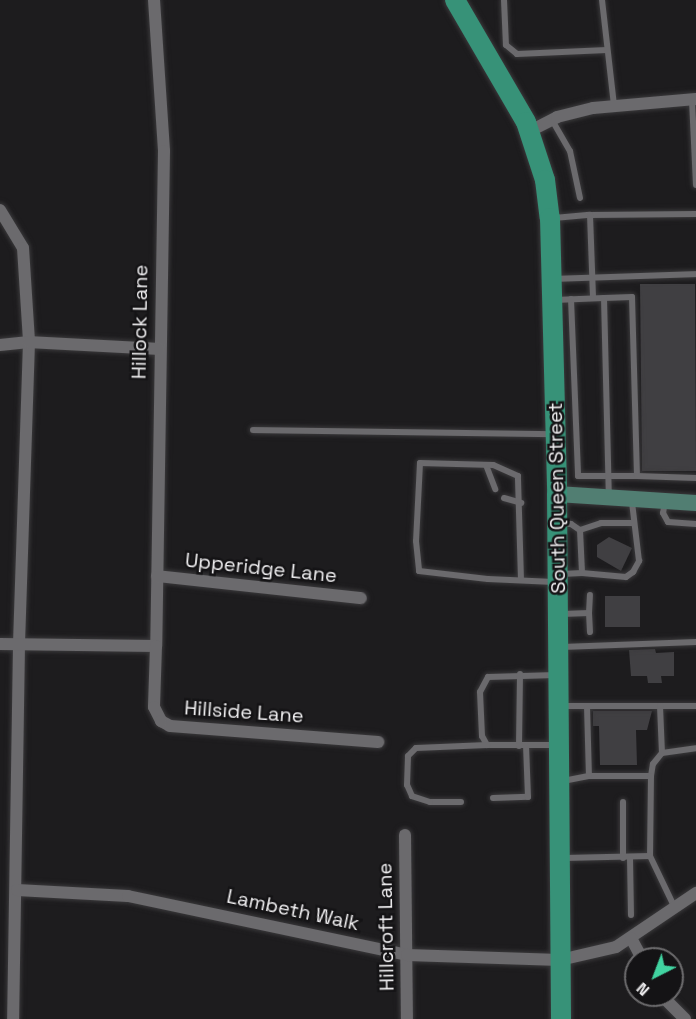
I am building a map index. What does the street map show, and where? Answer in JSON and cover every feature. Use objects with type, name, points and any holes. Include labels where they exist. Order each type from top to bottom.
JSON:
[{"type":"main road","name":"South Queen Street","points":[[455,0],[530,131],[545,180],[554,279],[563,299],[556,434],[561,1019]]},
{"type":"street","name":"Hillock Lane","points":[[154,0],[164,151],[159,348],[156,646]]},
{"type":"street","points":[[530,131],[574,112],[694,99]]},
{"type":"street","points":[[0,210],[23,248],[29,342],[19,645],[17,890],[13,1019]]},
{"type":"street","points":[[0,345],[29,342],[159,348]]},
{"type":"street","points":[[557,494],[696,503]]},
{"type":"street","name":"Upperidge Lane","points":[[158,576],[361,598]]},
{"type":"street","points":[[0,644],[156,646]]},
{"type":"street","name":"Hillside Lane","points":[[156,646],[154,707],[162,721],[170,726],[378,742]]},
{"type":"street","name":"Hillcroft Lane","points":[[405,835],[407,1019]]},
{"type":"street","name":"Lambeth Walk","points":[[17,890],[128,896],[406,955],[560,960],[616,947],[696,893]]},
{"type":"street","points":[[631,938],[636,947]]},
{"type":"street","points":[[673,1007],[685,1019]]},
{"type":"lane","points":[[504,0],[506,45],[517,54],[607,50]]},
{"type":"lane","points":[[602,0],[614,106]]},
{"type":"lane","points":[[694,99],[696,185]]},
{"type":"lane","points":[[552,120],[570,151],[580,198]]},
{"type":"lane","points":[[550,218],[696,214]]},
{"type":"lane","points":[[590,216],[592,298]]},
{"type":"lane","points":[[554,279],[696,274]]},
{"type":"lane","points":[[637,476],[632,297],[563,299],[578,476],[696,478]]},
{"type":"lane","points":[[604,298],[609,497]]},
{"type":"lane","points":[[253,430],[556,434]]},
{"type":"lane","points":[[520,580],[521,503],[518,476],[486,465],[420,463],[416,541],[419,571],[520,580],[558,578],[582,573],[626,577],[633,572],[639,561],[632,524],[632,499]]},
{"type":"lane","points":[[486,465],[495,489]]},
{"type":"lane","points":[[504,498],[521,503]]},
{"type":"lane","points":[[665,501],[663,513],[668,522],[696,524]]},
{"type":"lane","points":[[580,530],[601,523],[632,524]]},
{"type":"lane","points":[[558,524],[571,524],[580,530]]},
{"type":"lane","points":[[580,530],[582,573]]},
{"type":"lane","points":[[590,595],[590,632]]},
{"type":"lane","points":[[558,614],[589,613]]},
{"type":"lane","points":[[558,647],[696,642]]},
{"type":"lane","points":[[487,745],[482,736],[480,692],[488,677],[520,674],[559,675]]},
{"type":"lane","points":[[493,798],[528,797],[520,674]]},
{"type":"lane","points":[[559,706],[696,706]]},
{"type":"lane","points":[[587,706],[589,776]]},
{"type":"lane","points":[[660,706],[662,753],[653,764],[651,776],[650,856],[674,906]]},
{"type":"lane","points":[[461,802],[430,802],[412,796],[407,785],[408,756],[417,748],[559,745]]},
{"type":"lane","points":[[662,753],[696,748]]},
{"type":"lane","points":[[559,782],[589,776],[651,776]]},
{"type":"lane","points":[[622,802],[630,915]]},
{"type":"lane","points":[[560,858],[650,856]]},
{"type":"building","points":[[640,284],[695,284],[696,471],[642,471]]},
{"type":"building","points":[[609,537],[632,548],[621,571],[597,557],[597,545]]},
{"type":"building","points":[[605,596],[640,596],[640,627],[605,627]]},
{"type":"building","points":[[655,649],[656,653],[674,652],[674,676],[661,676],[662,683],[648,683],[647,676],[631,676],[629,650]]},
{"type":"building","points":[[593,711],[652,711],[647,730],[636,730],[637,765],[600,765],[599,726],[593,726]]}]
